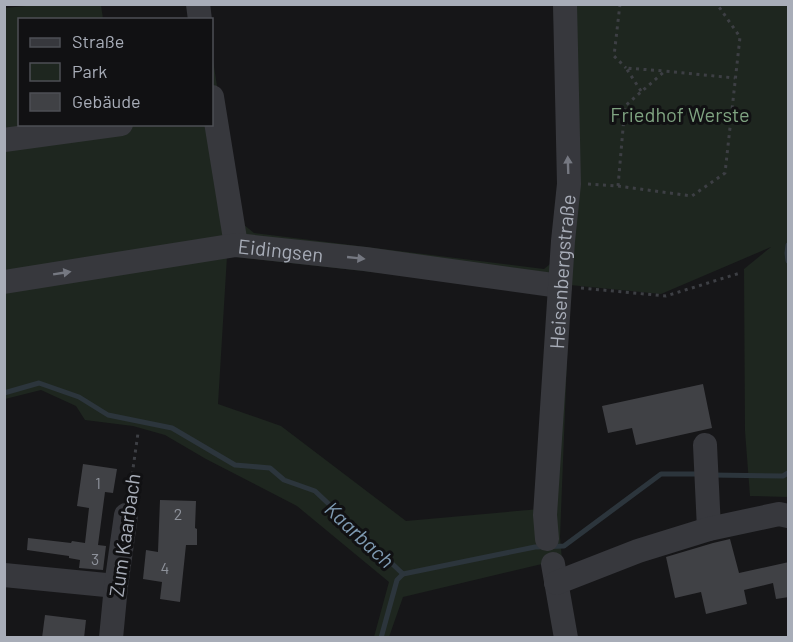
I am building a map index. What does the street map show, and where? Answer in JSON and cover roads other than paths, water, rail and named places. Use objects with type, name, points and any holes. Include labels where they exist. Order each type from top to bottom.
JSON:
[{"type":"street","name":"Heisenbergstraße","points":[[547,539],[545,515],[569,184],[564,6]]},
{"type":"street","points":[[213,112],[236,245]]},
{"type":"street","points":[[4,140],[101,126]]},
{"type":"street","name":"Eidingsen","points":[[4,282],[236,245],[365,259],[560,286]]},
{"type":"street","points":[[705,445],[709,529]]},
{"type":"street","points":[[566,638],[555,574],[709,529],[779,514],[789,516]]},
{"type":"street","name":"Zum Kaarbach","points":[[111,638],[126,515]]},
{"type":"street","points":[[4,575],[116,586]]},
{"type":"waterway","name":"Kaarbach","points":[[788,245],[788,261]]},
{"type":"waterway","name":"Kaarbach","points":[[4,393],[39,383],[79,397],[108,415],[172,428],[235,465],[270,468],[284,480],[315,491],[403,574],[535,547],[564,546],[661,474],[699,474]]},
{"type":"waterway","name":"Kaarbach","points":[[711,475],[783,476],[788,473]]},
{"type":"waterway","points":[[381,638],[397,580],[403,574]]},
{"type":"park label","name":"Friedhof Werste","points":[[680,114]]}]
